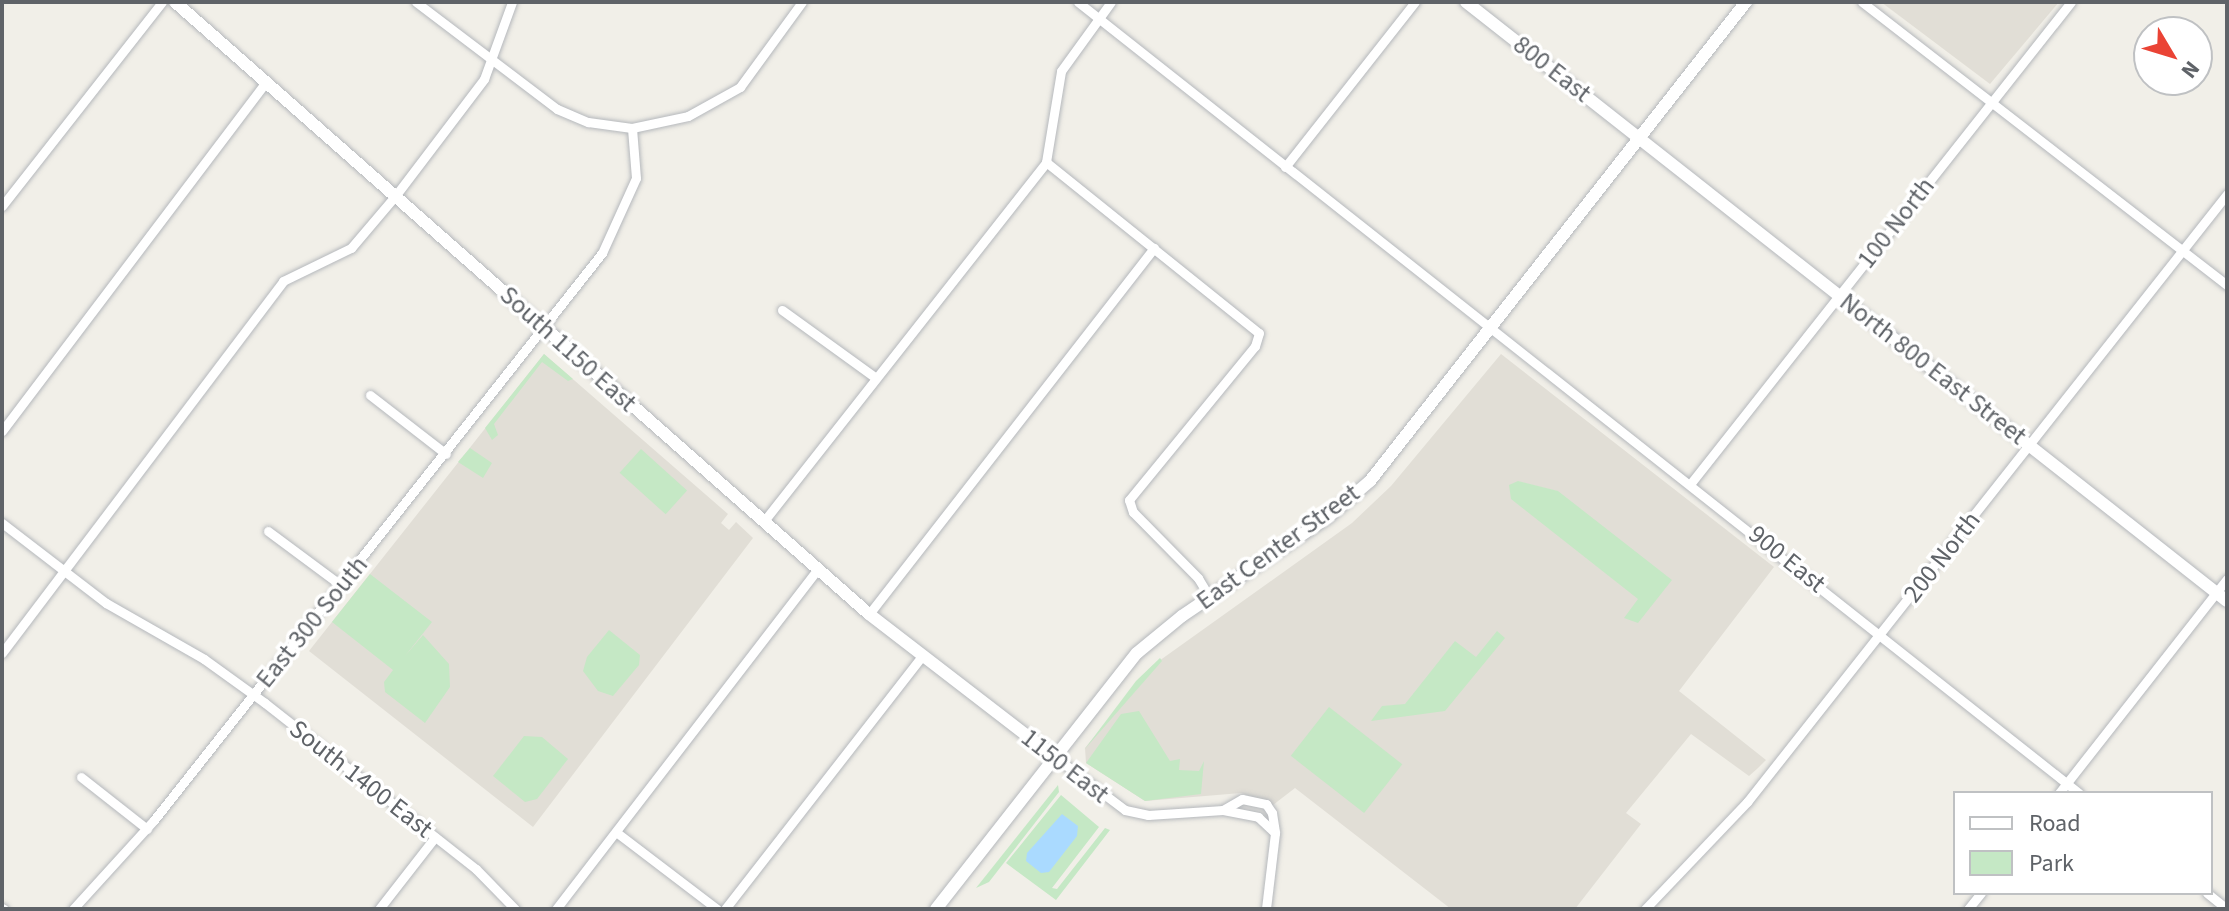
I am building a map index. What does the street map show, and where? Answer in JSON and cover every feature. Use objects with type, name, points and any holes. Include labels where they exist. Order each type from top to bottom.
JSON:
[{"type":"street","points":[[2,206],[162,2]]},
{"type":"street","name":"South 1150 East","points":[[175,2],[264,84],[396,195],[869,614],[966,689]]},
{"type":"street","points":[[416,2],[557,109],[588,122],[632,128],[688,116],[740,87],[802,2]]},
{"type":"street","points":[[2,653],[283,281],[351,248],[396,195],[484,79],[512,2]]},
{"type":"street","name":"900 East","points":[[1078,2],[1691,483],[2077,791]]},
{"type":"street","points":[[764,521],[1046,162],[1061,71],[1111,2]]},
{"type":"street","points":[[1285,167],[1415,2]]},
{"type":"street","name":"800 East","points":[[1466,2],[1638,136]]},
{"type":"street","name":"East Center Street","points":[[936,909],[1137,653],[1210,598],[1328,517],[1370,481],[1746,2]]},
{"type":"street","points":[[1862,2],[2227,285]]},
{"type":"street","name":"100 North","points":[[1691,483],[2071,2]]},
{"type":"street","points":[[2,431],[264,84]]},
{"type":"street","name":"East 300 South","points":[[73,909],[147,829],[602,253],[623,216],[639,159],[632,128]]},
{"type":"street","name":"North 800 East Street","points":[[1638,136],[2227,601]]},
{"type":"street","points":[[1046,162],[1259,333],[1255,346],[1128,505],[1198,578],[1210,598]]},
{"type":"street","name":"200 North","points":[[1645,909],[1731,821],[1882,635],[2227,194]]},
{"type":"street","points":[[869,614],[1154,248]]},
{"type":"street","points":[[782,310],[876,378]]},
{"type":"street","points":[[370,395],[446,454]]},
{"type":"street","name":"South 1400 East","points":[[2,523],[125,615],[204,659],[254,694],[435,837],[515,909]]},
{"type":"street","points":[[268,531],[342,586]]},
{"type":"street","points":[[556,909],[818,569]]},
{"type":"street","points":[[2061,791],[2227,579]]},
{"type":"street","points":[[725,909],[923,655]]},
{"type":"street","name":"1150 East","points":[[966,689],[1113,803],[1137,814],[1223,810]]},
{"type":"street","points":[[81,777],[147,829]]},
{"type":"street","points":[[1223,810],[1242,799],[1266,804],[1275,833],[1266,909]]},
{"type":"street","points":[[1223,810],[1258,817],[1275,833]]},
{"type":"street","points":[[616,832],[717,909]]},
{"type":"street","points":[[379,909],[435,837]]},
{"type":"street","points":[[2210,895],[2227,909]]},
{"type":"shaded area","points":[[1881,2],[2059,2],[1990,84]]},
{"type":"shaded area","points":[[544,354],[728,514],[721,523],[729,530],[736,522],[753,538],[533,827],[309,651]]},
{"type":"shaded area","points":[[1501,354],[1774,567],[1679,691],[1766,760],[1758,768],[1749,776],[1691,734],[1626,813],[1641,824],[1575,909],[1451,909],[1295,788],[1273,805],[1241,793],[1145,801],[1086,763],[1085,748],[1152,666],[1352,523],[1391,486]]},
{"type":"green space","points":[[544,354],[573,379],[568,381],[542,362],[494,424],[498,435],[492,440],[485,428]]},
{"type":"green space","points":[[470,448],[492,463],[483,478],[458,462]]},
{"type":"green space","points":[[641,449],[687,490],[666,514],[620,473]]},
{"type":"green space","points":[[1518,481],[1558,491],[1672,580],[1638,623],[1624,618],[1638,599],[1511,499],[1509,485]]},
{"type":"green space","points":[[370,574],[432,622],[405,656],[423,635],[449,664],[450,687],[425,723],[385,692],[384,682],[393,670],[332,622]]},
{"type":"green space","points":[[609,630],[640,655],[639,665],[613,696],[598,691],[583,671],[587,657]]},
{"type":"green space","points":[[1497,631],[1505,638],[1445,711],[1371,721],[1382,706],[1405,704],[1455,641],[1476,657]]},
{"type":"green space","points":[[1160,658],[1162,661],[1084,750],[1136,681]]},
{"type":"green space","points":[[1329,707],[1402,764],[1364,813],[1291,756]]},
{"type":"green space","points":[[1139,711],[1170,761],[1180,759],[1179,770],[1199,771],[1204,761],[1201,794],[1145,801],[1086,763],[1121,714]]},
{"type":"green space","points":[[524,736],[542,737],[568,759],[537,799],[525,802],[493,776]]},
{"type":"green space","points":[[1058,785],[1059,792],[989,882],[976,888]]},
{"type":"green space","points":[[1061,795],[1099,827],[1052,888],[1057,889],[1105,828],[1110,830],[1056,900],[1006,863]]},
{"type":"water","points":[[1062,814],[1078,826],[1077,836],[1049,872],[1041,873],[1026,861],[1027,853]]}]
